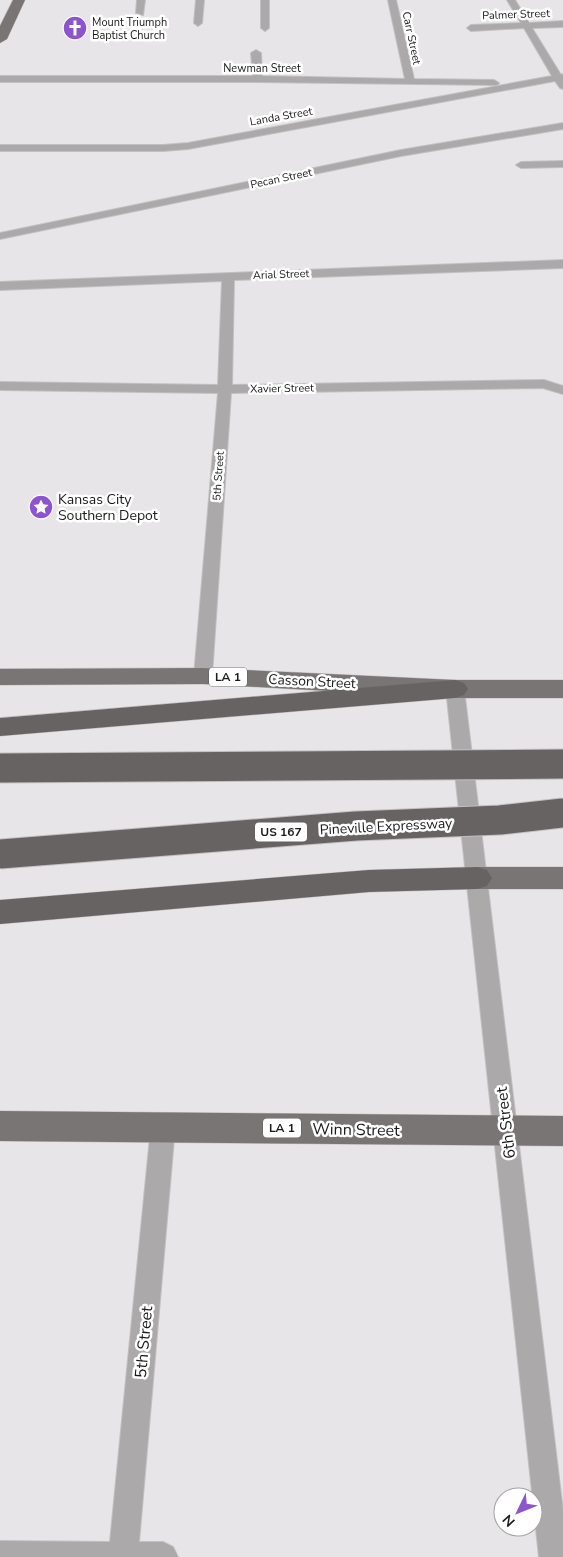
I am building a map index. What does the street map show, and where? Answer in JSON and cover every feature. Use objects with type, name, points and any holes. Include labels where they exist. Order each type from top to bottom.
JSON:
[{"type":"highway","points":[[0,727],[455,689]]},
{"type":"highway","points":[[0,768],[563,764]]},
{"type":"highway","name":"Pineville Expressway","points":[[0,854],[356,826],[500,820],[563,813]]},
{"type":"highway","points":[[0,912],[369,881],[477,878]]},
{"type":"main road","points":[[0,39],[19,0]]},
{"type":"main road","name":"Casson Street","points":[[0,677],[203,676],[455,689],[563,689]]},
{"type":"main road","points":[[477,878],[563,878]]},
{"type":"main road","name":"Winn Street","points":[[0,1126],[563,1131]]},
{"type":"street","points":[[140,14],[141,0]]},
{"type":"street","points":[[198,23],[200,0]]},
{"type":"street","points":[[265,0],[265,28]]},
{"type":"street","name":"Carr Street","points":[[392,0],[410,81]]},
{"type":"street","points":[[511,0],[562,80]]},
{"type":"street","name":"Palmer Street","points":[[470,28],[563,24]]},
{"type":"street","points":[[256,53],[258,79]]},
{"type":"street","name":"Newman Street","points":[[0,79],[258,79],[524,84]]},
{"type":"street","name":"Landa Street","points":[[0,148],[163,148],[188,146],[524,84],[562,80]]},
{"type":"street","name":"Pecan Street","points":[[0,236],[401,153],[563,126]]},
{"type":"street","points":[[521,165],[563,164]]},
{"type":"street","name":"Arial Street","points":[[0,286],[563,264]]},
{"type":"street","name":"5th Street","points":[[203,676],[225,389],[228,276]]},
{"type":"street","name":"Xavier Street","points":[[0,386],[225,389],[544,384],[563,390]]},
{"type":"street","name":"6th Street","points":[[455,689],[554,1557]]},
{"type":"street","name":"5th Street","points":[[123,1557],[164,1127]]},
{"type":"street","points":[[0,1556],[163,1557]]},
{"type":"place","name":"Mount Triumph Baptist Church","points":[[75,28]]},
{"type":"place","name":"Kansas City Southern Depot","points":[[41,507]]}]
